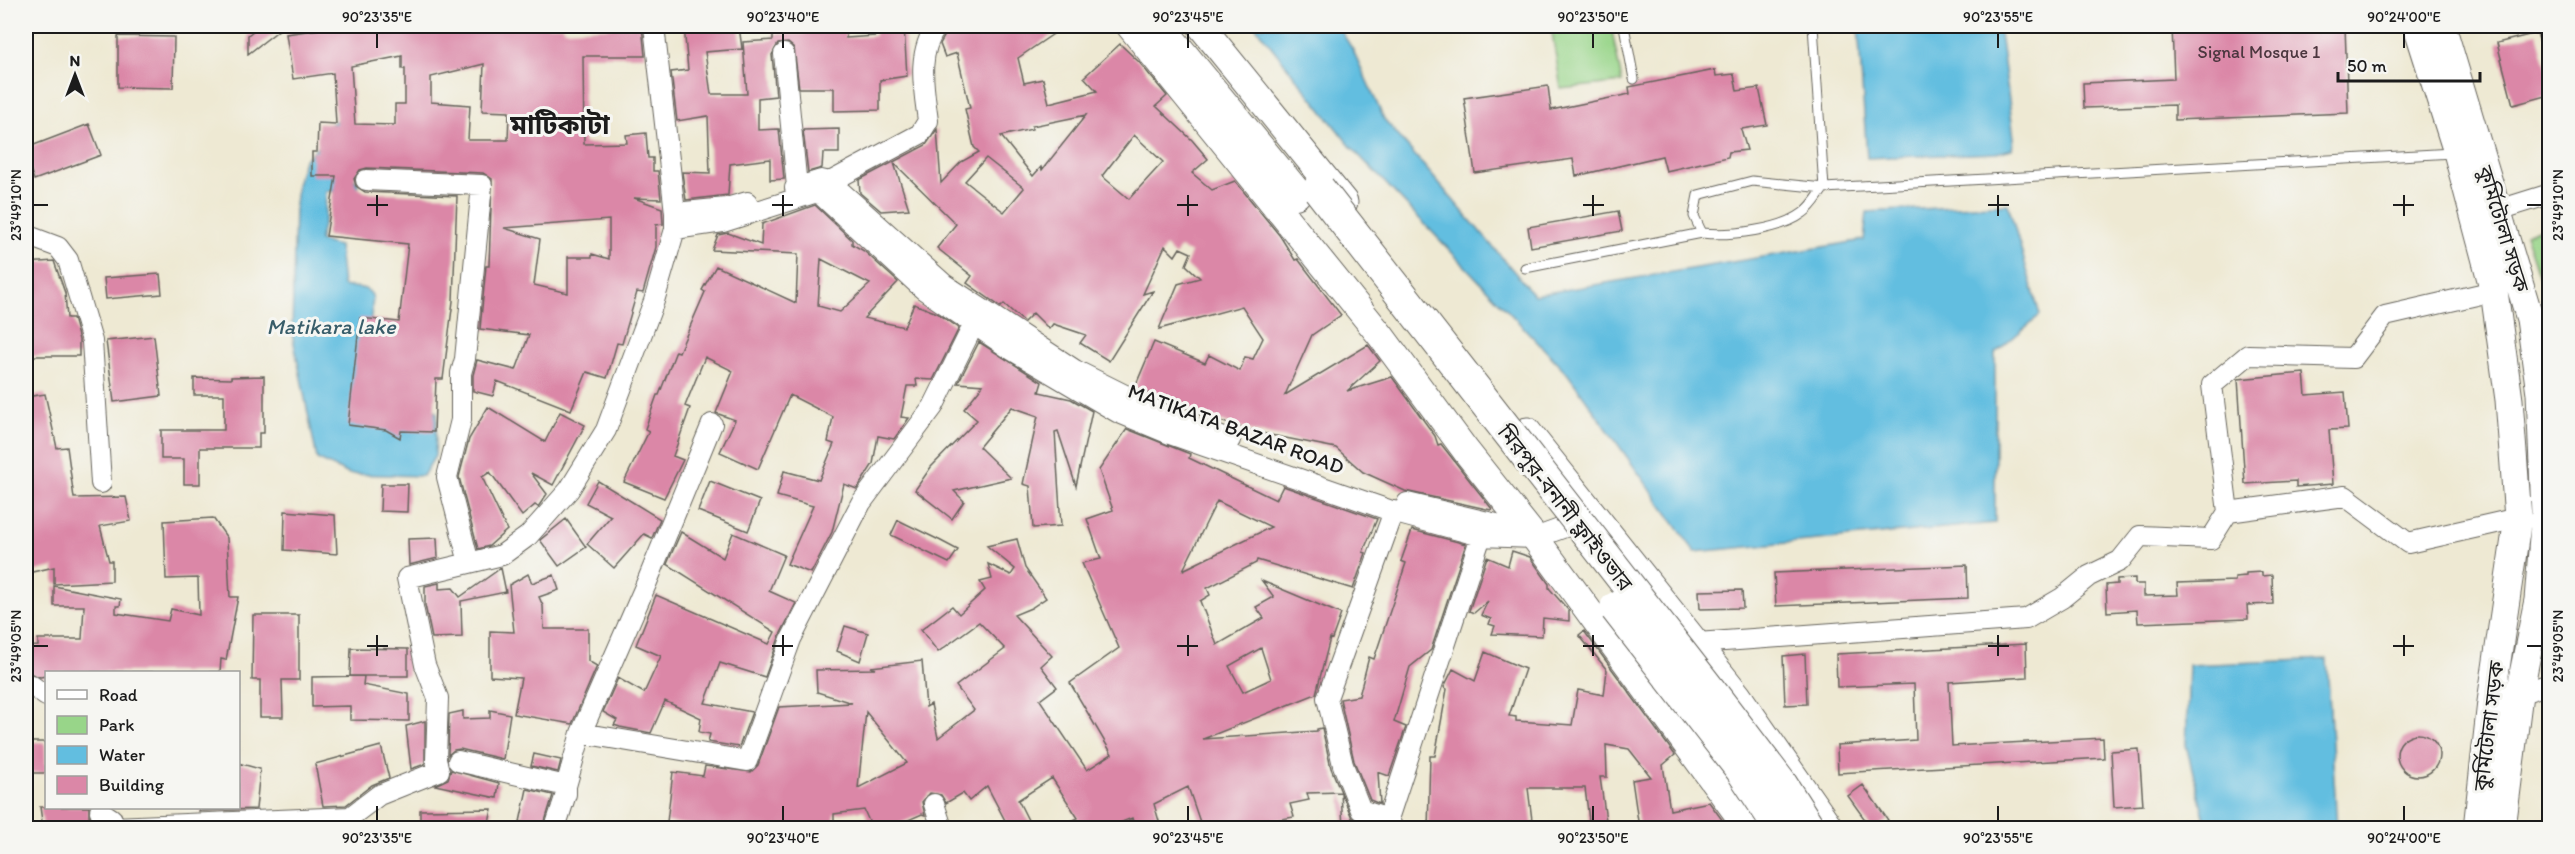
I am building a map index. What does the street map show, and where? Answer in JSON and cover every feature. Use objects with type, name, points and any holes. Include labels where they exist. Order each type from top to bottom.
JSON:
[{"type":"main road","points":[[1130,26],[1346,290],[1529,530],[1748,828]]},
{"type":"main road","points":[[1158,26],[1307,191]]},
{"type":"main road","points":[[1185,26],[1307,191]]},
{"type":"main road","points":[[1201,26],[1738,696],[1830,828]]},
{"type":"main road","name":"কুর্মিটোলা সড়ক","points":[[2417,26],[2457,152],[2530,319],[2540,393],[2545,513],[2538,600],[2518,694],[2502,828]]},
{"type":"main road","name":"কুর্মিটোলা সড়ক","points":[[2442,26],[2486,214],[2509,400],[2518,518],[2491,702],[2477,828]]},
{"type":"main road","name":"মিরপুর-বনানী ফ্লাইওভার","points":[[1307,191],[1712,729],[1780,828]]},
{"type":"main road","name":"মিরপুর-বনানী ফ্লাইওভার","points":[[1307,191],[1741,732],[1781,784],[1809,828]]},
{"type":"street","points":[[100,815],[112,819],[114,827],[350,823],[379,795],[439,771],[436,760],[438,698],[425,665],[406,578],[502,555],[528,536],[569,490],[606,430],[654,301],[675,221],[654,26]]},
{"type":"street","points":[[675,221],[822,180],[830,182],[920,134],[928,121],[922,78],[927,39],[937,26]]},
{"type":"street","points":[[784,54],[797,187]]},
{"type":"street","points":[[366,180],[482,185],[466,347],[461,374],[461,420],[447,477],[469,563]]},
{"type":"street","name":"MATIKATA BAZAR ROAD","points":[[830,182],[944,284],[1075,370],[1183,424],[1288,460],[1390,499],[1529,530]]},
{"type":"street","name":"MATIKATA BAZAR ROAD","points":[[675,221],[723,222],[814,193],[820,194],[923,289],[1010,349],[1117,411],[1170,434],[1394,511],[1481,537],[1529,530],[1595,516]]},
{"type":"street","points":[[2486,214],[2550,194]]},
{"type":"street","points":[[26,235],[58,247],[68,260],[92,341],[101,483]]},
{"type":"street","points":[[1696,643],[2026,619],[2062,598],[2089,576],[2120,561],[2140,536],[2211,539],[2228,512],[2212,385],[2248,355],[2353,358],[2385,316],[2494,291]]},
{"type":"street","points":[[581,733],[747,761],[790,639],[861,503],[933,407],[974,324]]},
{"type":"street","points":[[555,828],[581,733],[647,582],[712,424]]},
{"type":"street","points":[[2228,512],[2346,496],[2408,543],[2518,518]]},
{"type":"street","points":[[1394,511],[1327,698],[1343,765],[1361,810],[1391,824],[1481,537]]},
{"type":"street","points":[[26,684],[45,695]]},
{"type":"street","points":[[2491,702],[2550,684]]},
{"type":"street","points":[[458,761],[566,786]]},
{"type":"street","points":[[934,804],[942,828]]},
{"type":"lane","points":[[1624,26],[1634,79]]},
{"type":"lane","points":[[1525,267],[1702,233],[1717,235],[1772,226],[1802,214],[1824,188],[1813,26]]},
{"type":"lane","points":[[1702,233],[1694,216],[1698,195],[1752,181],[1824,188],[2457,152]]},
{"type":"green space","points":[[1551,26],[1611,26],[1622,82],[1561,89]]},
{"type":"green space","points":[[2550,225],[2549,306],[2525,234]]},
{"type":"water","points":[[1255,26],[1338,26],[1353,50],[1384,119],[1534,295],[1864,240],[1867,212],[2008,204],[2040,315],[1995,353],[1995,523],[1695,552],[1567,373],[1351,147]]},
{"type":"water","points":[[1858,26],[1999,26],[2014,138],[2012,149],[1997,153],[1867,158]]},
{"type":"water","name":"Matikara lake","points":[[343,116],[353,179],[358,182],[357,193],[326,191],[325,218],[319,241],[339,246],[343,286],[365,289],[373,298],[367,351],[437,413],[435,456],[423,476],[349,474],[317,459],[292,333],[295,206],[297,185],[304,160],[320,145],[331,124]]},
{"type":"water","points":[[2327,659],[2337,828],[2207,828],[2186,745],[2189,665]]},
{"type":"building","points":[[259,26],[284,26],[248,54],[248,35]]},
{"type":"building","points":[[342,26],[423,26],[424,30],[443,26],[563,26],[564,30],[642,26],[645,56],[583,56],[584,144],[627,143],[626,135],[646,133],[648,158],[653,158],[653,171],[658,171],[661,199],[634,198],[662,208],[663,224],[656,225],[656,247],[643,293],[637,292],[622,344],[617,343],[607,378],[587,372],[571,410],[497,381],[493,396],[473,391],[473,375],[477,360],[516,370],[529,335],[480,329],[486,266],[489,266],[492,179],[483,173],[367,168],[360,170],[354,179],[356,186],[365,192],[457,196],[453,301],[443,379],[436,379],[434,432],[401,431],[400,438],[386,430],[348,425],[360,318],[399,322],[408,244],[326,236],[336,176],[312,176],[312,152],[317,152],[318,123],[336,124],[333,73],[293,79],[286,34]],"holes":[[[402,56],[402,69],[405,69],[405,104],[395,104],[395,125],[355,124],[351,66]],[[484,64],[482,111],[509,112],[508,140],[468,140],[470,105],[431,102],[431,77]],[[609,220],[609,259],[592,254],[592,257],[568,257],[568,293],[534,285],[540,239],[504,228]]]},
{"type":"building","points":[[684,26],[739,26],[742,49],[705,52],[711,94],[747,94],[743,42],[773,40],[773,34],[805,34],[805,28],[845,26],[846,38],[875,36],[874,26],[904,26],[907,76],[880,80],[880,110],[834,111],[834,88],[799,88],[794,48],[788,43],[778,44],[772,55],[776,96],[758,98],[758,130],[779,129],[784,179],[770,180],[770,159],[730,164],[728,195],[686,200],[682,172],[710,173],[708,116],[677,121],[671,72],[688,70]]},
{"type":"building","points":[[961,26],[1065,26],[1018,58],[1024,83],[1043,79],[1049,103],[1097,91],[1084,77],[1120,44],[1139,62],[1167,96],[1156,106],[1192,140],[1208,159],[1192,173],[1212,190],[1235,181],[1280,236],[1295,260],[1298,259],[1341,315],[1312,335],[1285,395],[1368,345],[1380,361],[1347,391],[1392,377],[1435,436],[1438,445],[1441,444],[1492,509],[1405,491],[1363,472],[1336,448],[1256,432],[1200,415],[1178,404],[1177,407],[1135,387],[1154,342],[1205,363],[1209,355],[1240,371],[1245,357],[1253,359],[1263,338],[1242,306],[1159,329],[1178,284],[1200,278],[1186,265],[1191,253],[1180,248],[1175,256],[1165,246],[1143,294],[1153,291],[1109,361],[1080,343],[1086,335],[1053,324],[1049,329],[1033,313],[1024,322],[1004,304],[1001,307],[967,283],[972,276],[937,248],[956,224],[894,163],[909,209],[881,211],[860,193],[859,180],[926,145],[937,129],[941,183],[961,162],[979,152],[974,147],[965,109],[970,108],[957,53],[945,57],[940,44],[948,30]],"holes":[[[1086,115],[1042,170],[1041,167],[1033,176],[1001,136],[1032,129],[1032,126]],[[1134,135],[1163,162],[1129,199],[1102,176]],[[986,158],[1024,188],[1004,212],[965,181]]]},
{"type":"building","points":[[2172,26],[2345,26],[2348,113],[2175,120],[2175,105],[2084,108],[2083,83],[2174,79]]},
{"type":"building","points":[[2537,33],[2550,80],[2550,95],[2513,105],[2497,43]]},
{"type":"building","points":[[118,36],[174,37],[173,88],[118,87]]},
{"type":"building","points":[[1715,70],[1716,76],[1734,74],[1737,91],[1759,88],[1767,125],[1741,129],[1747,150],[1729,152],[1728,157],[1666,171],[1662,156],[1576,176],[1573,159],[1475,173],[1464,98],[1548,86],[1551,110],[1630,94],[1629,87]]},
{"type":"building","points":[[89,124],[101,155],[34,180],[26,157],[26,148]]},
{"type":"building","points":[[839,129],[839,153],[823,153],[822,168],[808,172],[803,130]]},
{"type":"building","points":[[815,205],[852,240],[852,244],[864,251],[898,282],[864,318],[904,327],[914,304],[937,313],[959,328],[933,380],[916,379],[917,386],[907,386],[901,417],[909,418],[894,439],[878,436],[873,464],[857,489],[844,484],[832,532],[811,573],[787,564],[813,506],[777,496],[784,471],[819,480],[834,444],[828,442],[833,417],[790,395],[758,469],[720,452],[735,420],[716,413],[733,371],[705,357],[685,406],[690,408],[673,456],[683,460],[664,498],[624,482],[649,431],[645,429],[657,395],[659,395],[676,351],[679,352],[705,292],[702,290],[716,266],[796,303],[798,254],[712,250],[718,235],[728,233],[761,245],[762,224]],"holes":[[[821,259],[870,284],[840,312],[818,306]]]},
{"type":"building","points":[[1618,211],[1622,231],[1531,247],[1528,227]]},
{"type":"building","points":[[54,261],[65,293],[67,318],[73,318],[79,340],[79,356],[27,356],[26,263]]},
{"type":"building","points":[[160,274],[162,294],[106,299],[104,278]]},
{"type":"building","points":[[154,336],[161,396],[114,402],[106,341]]},
{"type":"building","points":[[979,342],[1042,382],[1039,392],[1071,399],[1092,411],[1076,486],[1058,431],[1055,432],[1061,526],[1033,528],[1030,486],[1023,484],[1038,416],[1012,407],[979,447],[1011,478],[954,491],[964,501],[952,519],[915,490],[931,467],[977,420],[964,409],[983,385],[958,383]]},
{"type":"building","points":[[2304,373],[2306,395],[2345,392],[2348,429],[2329,430],[2333,484],[2296,487],[2296,481],[2245,484],[2238,379]]},
{"type":"building","points":[[264,376],[264,433],[259,433],[259,448],[200,448],[200,484],[184,484],[184,459],[161,459],[161,430],[224,430],[224,395],[194,395],[194,378],[231,379],[231,377]]},
{"type":"building","points":[[45,394],[57,448],[67,447],[74,498],[126,497],[131,521],[100,526],[109,561],[112,561],[112,581],[54,584],[54,567],[28,573],[26,562],[26,397]]},
{"type":"building","points":[[488,407],[545,442],[560,412],[585,425],[553,485],[531,473],[547,494],[538,507],[535,505],[522,516],[490,472],[482,477],[507,530],[489,546],[478,549],[459,477],[469,439]]},
{"type":"building","points":[[1127,429],[1190,454],[1189,458],[1276,500],[1283,486],[1377,519],[1363,552],[1366,553],[1353,589],[1257,560],[1256,563],[1207,588],[1210,595],[1200,601],[1217,645],[1264,618],[1256,607],[1274,597],[1262,581],[1341,614],[1332,639],[1330,638],[1316,694],[1203,739],[1317,731],[1322,728],[1331,768],[1341,792],[1307,793],[1309,800],[1290,804],[1294,817],[1228,828],[1202,828],[1188,787],[1154,804],[1161,828],[1135,828],[1132,818],[1107,828],[1055,828],[1078,818],[1052,778],[1018,800],[1032,828],[1009,828],[987,786],[969,801],[963,793],[946,803],[941,795],[930,793],[922,802],[925,815],[922,814],[890,828],[872,828],[864,810],[834,814],[834,826],[697,828],[697,826],[667,822],[673,772],[703,776],[705,766],[751,772],[758,765],[779,707],[852,703],[817,692],[816,670],[876,669],[871,667],[922,661],[926,707],[931,704],[938,738],[974,710],[956,686],[1005,649],[979,622],[938,652],[921,630],[952,606],[959,614],[985,590],[980,582],[992,579],[988,564],[1011,575],[1015,569],[987,546],[1017,539],[1025,568],[1046,598],[1014,615],[1052,656],[1041,666],[1057,687],[1040,700],[1087,770],[1112,754],[1070,683],[1119,648],[1082,563],[1101,559],[1087,519],[1113,510],[1099,470]],"holes":[[[1217,501],[1271,527],[1183,570]],[[1261,648],[1271,679],[1243,692],[1229,666]],[[866,712],[907,763],[858,788]]]},
{"type":"building","points":[[598,481],[660,519],[652,538],[644,534],[614,568],[587,544],[611,516],[586,503]]},
{"type":"building","points":[[710,481],[760,501],[748,531],[698,511]]},
{"type":"building","points":[[381,484],[408,484],[407,512],[380,511]]},
{"type":"building","points":[[285,511],[335,515],[337,554],[284,550]]},
{"type":"building","points":[[213,518],[227,538],[230,597],[238,597],[226,660],[221,659],[220,671],[45,671],[45,676],[40,677],[26,672],[26,647],[38,646],[38,639],[82,639],[84,606],[54,606],[54,586],[121,599],[120,606],[116,606],[116,613],[168,621],[171,609],[199,615],[198,578],[166,579],[164,521]]},
{"type":"building","points":[[566,519],[586,547],[559,566],[540,540]]},
{"type":"building","points":[[898,520],[958,550],[949,563],[891,535]]},
{"type":"building","points":[[1412,530],[1466,544],[1431,650],[1410,667],[1394,722],[1406,727],[1389,776],[1378,772],[1380,804],[1370,800],[1354,761],[1340,699],[1359,696],[1369,657],[1374,659],[1406,563],[1401,561]]},
{"type":"building","points":[[681,532],[723,558],[733,533],[784,555],[769,591],[796,603],[780,635],[765,677],[720,663],[705,703],[752,712],[739,747],[708,742],[710,734],[699,732],[701,718],[665,701],[651,733],[614,725],[617,720],[603,712],[618,678],[644,693],[661,656],[636,645],[656,595],[769,644],[775,632],[667,564]]},
{"type":"building","points":[[437,538],[438,558],[409,565],[408,539]]},
{"type":"building","points":[[1512,551],[1530,557],[1549,584],[1549,588],[1569,611],[1569,621],[1543,618],[1542,636],[1492,634],[1495,626],[1489,624],[1491,619],[1481,615],[1488,601],[1474,613],[1469,611],[1487,557],[1508,566]]},
{"type":"building","points":[[1967,565],[1968,598],[1776,606],[1774,573]]},
{"type":"building","points":[[501,568],[506,592],[461,601],[462,637],[432,638],[425,605],[425,586],[439,583],[439,589],[453,588],[460,597]]},
{"type":"building","points":[[2262,572],[2262,576],[2272,575],[2273,604],[2247,605],[2248,619],[2138,623],[2137,610],[2107,612],[2106,585],[2117,584],[2117,579],[2135,578],[2135,584],[2144,584],[2144,596],[2178,595],[2177,583],[2235,581],[2235,577],[2246,576],[2246,573]]},
{"type":"building","points":[[528,574],[532,583],[554,575],[559,590],[539,597],[543,606],[544,629],[588,629],[588,661],[597,666],[572,724],[514,714],[521,678],[490,676],[490,631],[514,632],[509,585]]},
{"type":"building","points":[[1742,590],[1743,608],[1700,609],[1699,591]]},
{"type":"building","points":[[253,615],[299,615],[299,680],[282,680],[283,717],[260,717],[260,680],[252,680]]},
{"type":"building","points":[[845,626],[868,633],[860,661],[837,651]]},
{"type":"building","points":[[1584,631],[1675,755],[1663,765],[1670,810],[1709,802],[1726,825],[1707,828],[1639,828],[1632,780],[1651,777],[1629,749],[1606,745],[1607,777],[1600,777],[1607,828],[1590,828],[1585,788],[1528,788],[1533,828],[1428,828],[1430,756],[1435,756],[1447,689],[1444,687],[1453,669],[1475,681],[1485,652],[1525,669],[1509,716],[1516,717],[1516,721],[1572,725],[1578,690],[1604,695],[1607,670],[1579,635]]},
{"type":"building","points":[[2026,644],[2027,677],[1949,682],[1952,746],[2103,738],[2104,758],[1838,773],[1837,745],[1916,740],[1914,684],[1837,687],[1836,654]]},
{"type":"building","points":[[351,648],[408,649],[408,676],[350,676]]},
{"type":"building","points":[[1805,654],[1807,704],[1785,705],[1783,656]]},
{"type":"building","points":[[364,676],[363,685],[409,694],[409,721],[350,720],[350,706],[312,707],[312,677]]},
{"type":"building","points":[[490,710],[510,714],[503,759],[460,749],[448,755],[449,714],[463,711],[463,719],[490,718]]},
{"type":"building","points":[[425,721],[425,764],[411,769],[406,726]]},
{"type":"building","points":[[2418,734],[2433,740],[2439,755],[2433,770],[2418,776],[2403,770],[2397,755],[2403,740]]},
{"type":"building","points":[[26,742],[45,742],[45,773],[26,773]]},
{"type":"building","points":[[381,746],[389,778],[372,785],[346,805],[323,806],[315,764]]},
{"type":"building","points":[[2139,749],[2143,805],[2114,807],[2111,751]]},
{"type":"building","points":[[534,754],[561,760],[558,772],[531,766]]},
{"type":"building","points":[[240,764],[260,769],[256,809],[199,811],[200,809],[240,809]]},
{"type":"building","points":[[451,770],[499,783],[497,798],[435,785],[448,779]]},
{"type":"building","points":[[1863,785],[1888,820],[1876,828],[1871,828],[1848,796]]},
{"type":"building","points":[[527,789],[553,795],[543,828],[525,828],[526,823],[520,822]]},
{"type":"building","points":[[1341,792],[1352,818],[1372,828],[1343,828]]},
{"type":"building","points":[[40,807],[89,809],[94,828],[43,828]]},
{"type":"building","points":[[492,809],[488,828],[420,828],[420,810]]},
{"type":"district","name":"মাটিকাটা","points":[[560,125]]}]
